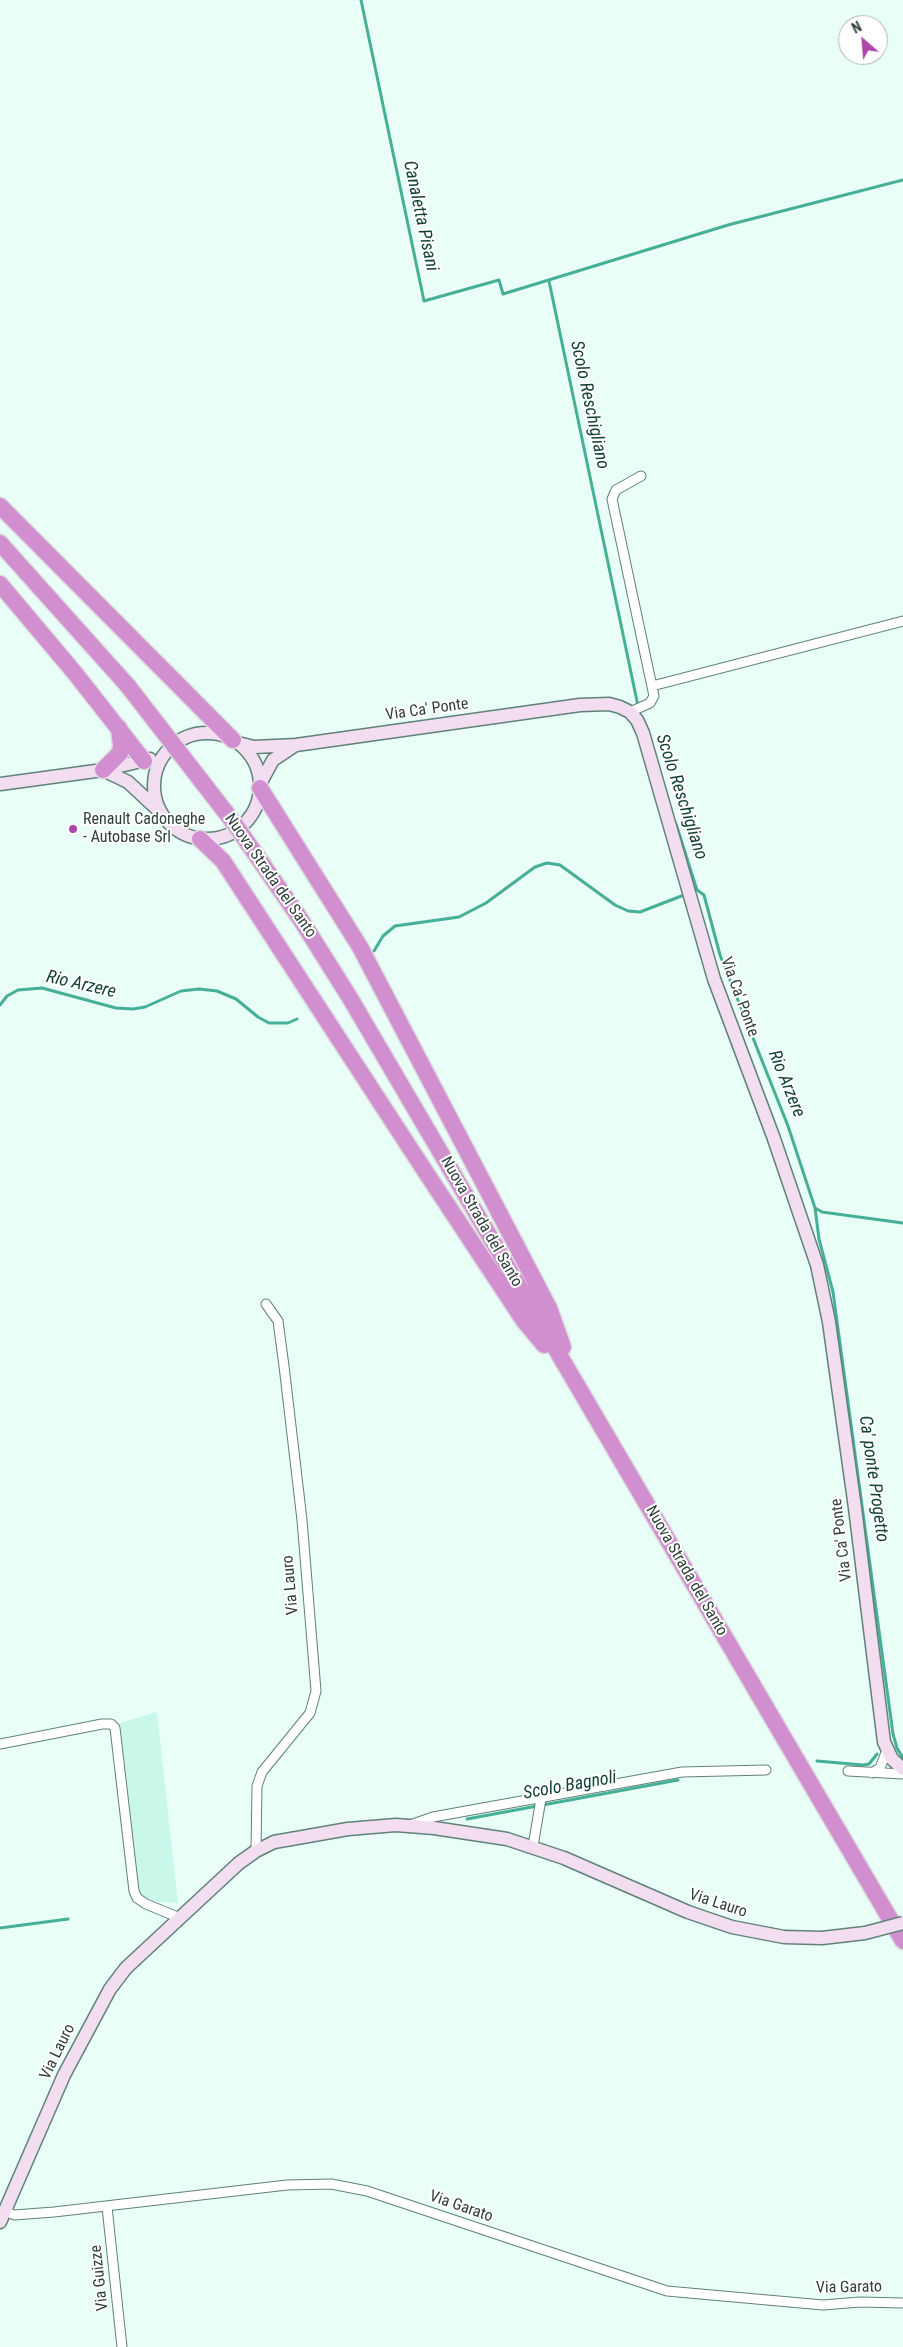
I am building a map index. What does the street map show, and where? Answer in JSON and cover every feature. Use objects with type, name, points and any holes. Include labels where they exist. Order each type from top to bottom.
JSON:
[{"type":"highway","points":[[0,506],[236,742]]},
{"type":"highway","name":"Nuova Strada del Santo","points":[[0,543],[128,686],[224,809],[302,920],[360,1015],[903,1941]]},
{"type":"highway","points":[[0,584],[144,761]]},
{"type":"highway","points":[[103,770],[120,753],[122,745],[119,728]]},
{"type":"highway","points":[[260,786],[360,947],[449,1113],[549,1308],[577,1385]]},
{"type":"highway","points":[[200,839],[223,861],[244,892],[524,1321],[577,1385]]},
{"type":"street","points":[[630,712],[650,703],[654,696],[612,499],[616,490],[641,476]]},
{"type":"street","points":[[652,686],[903,621]]},
{"type":"street","name":"Via Ca' Ponte","points":[[236,742],[254,747],[296,745],[580,705],[608,704],[630,712],[637,720],[643,733],[714,979],[773,1136],[817,1264],[829,1322],[887,1750]]},
{"type":"street","points":[[103,770],[128,782],[174,828],[200,839],[225,836],[241,826],[253,812],[260,786],[253,761],[236,742],[208,733],[196,734],[172,746],[157,767],[154,780],[155,797],[161,813]]},
{"type":"street","name":"Via Ca' Ponte","points":[[260,786],[273,760],[296,745]]},
{"type":"street","points":[[0,784],[103,770],[164,755]]},
{"type":"street","points":[[144,761],[154,780]]},
{"type":"street","name":"Via Lauro","points":[[256,1851],[257,1786],[262,1772],[310,1713],[316,1691],[302,1520],[282,1348],[278,1321],[266,1304]]},
{"type":"street","points":[[0,1744],[102,1724],[111,1724],[115,1728],[134,1890],[137,1898],[146,1904],[180,1918]]},
{"type":"street","points":[[887,1750],[897,1765],[903,1769]]},
{"type":"street","points":[[872,1773],[880,1768],[887,1750]]},
{"type":"street","name":"Via Lauro","points":[[410,1825],[433,1817],[682,1772],[766,1770]]},
{"type":"street","points":[[848,1771],[903,1774]]},
{"type":"street","points":[[533,1846],[541,1799]]},
{"type":"street","name":"Via Lauro","points":[[2,2217],[64,2075],[110,1989],[126,1968],[239,1863],[256,1851],[274,1842],[348,1829],[410,1825],[507,1839],[533,1846],[688,1912],[750,1932],[784,1937],[822,1938],[865,1933],[903,1923]]},
{"type":"street","name":"Via Garato","points":[[2,2217],[107,2207],[287,2185],[331,2184],[367,2191],[667,2291],[822,2305],[860,2302],[903,2303]]},
{"type":"street","name":"Via Guizze","points":[[107,2207],[122,2347]]},
{"type":"shaded area","points":[[157,1712],[178,1903],[146,1901],[139,1892],[120,1723]]},
{"type":"waterway","name":"Canaletta Pisani","points":[[361,0],[424,301],[499,280],[503,294],[728,225],[903,180]]},
{"type":"waterway","name":"Scolo Reschigliano","points":[[549,281],[638,706]]},
{"type":"waterway","name":"Rio Arzere","points":[[676,824],[697,890],[704,895],[720,955],[788,1126],[815,1208],[822,1212],[903,1223]]},
{"type":"waterway","name":"Rio Arzere","points":[[374,951],[383,936],[395,926],[459,917],[486,903],[535,867],[547,863],[560,865],[615,905],[628,911],[640,912],[684,895]]},
{"type":"waterway","name":"Rio Arzere","points":[[0,1005],[7,996],[18,990],[42,988],[116,1008],[133,1009],[145,1007],[181,991],[199,989],[217,991],[236,999],[258,1017],[269,1023],[288,1023],[297,1019]]},
{"type":"waterway","name":"Ca' ponte Progetto","points":[[815,1208],[819,1239],[833,1292],[893,1734],[897,1748],[903,1758]]},
{"type":"waterway","name":"Scolo Bagnoli","points":[[817,1761],[863,1765],[869,1764],[877,1754]]},
{"type":"waterway","name":"Scolo Bagnoli","points":[[467,1819],[678,1780]]},
{"type":"waterway","name":"Scolo Bagnoli","points":[[0,1928],[68,1919]]},
{"type":"place","name":"Renault Cadoneghe - Autobase Srl","points":[[73,829]]}]
